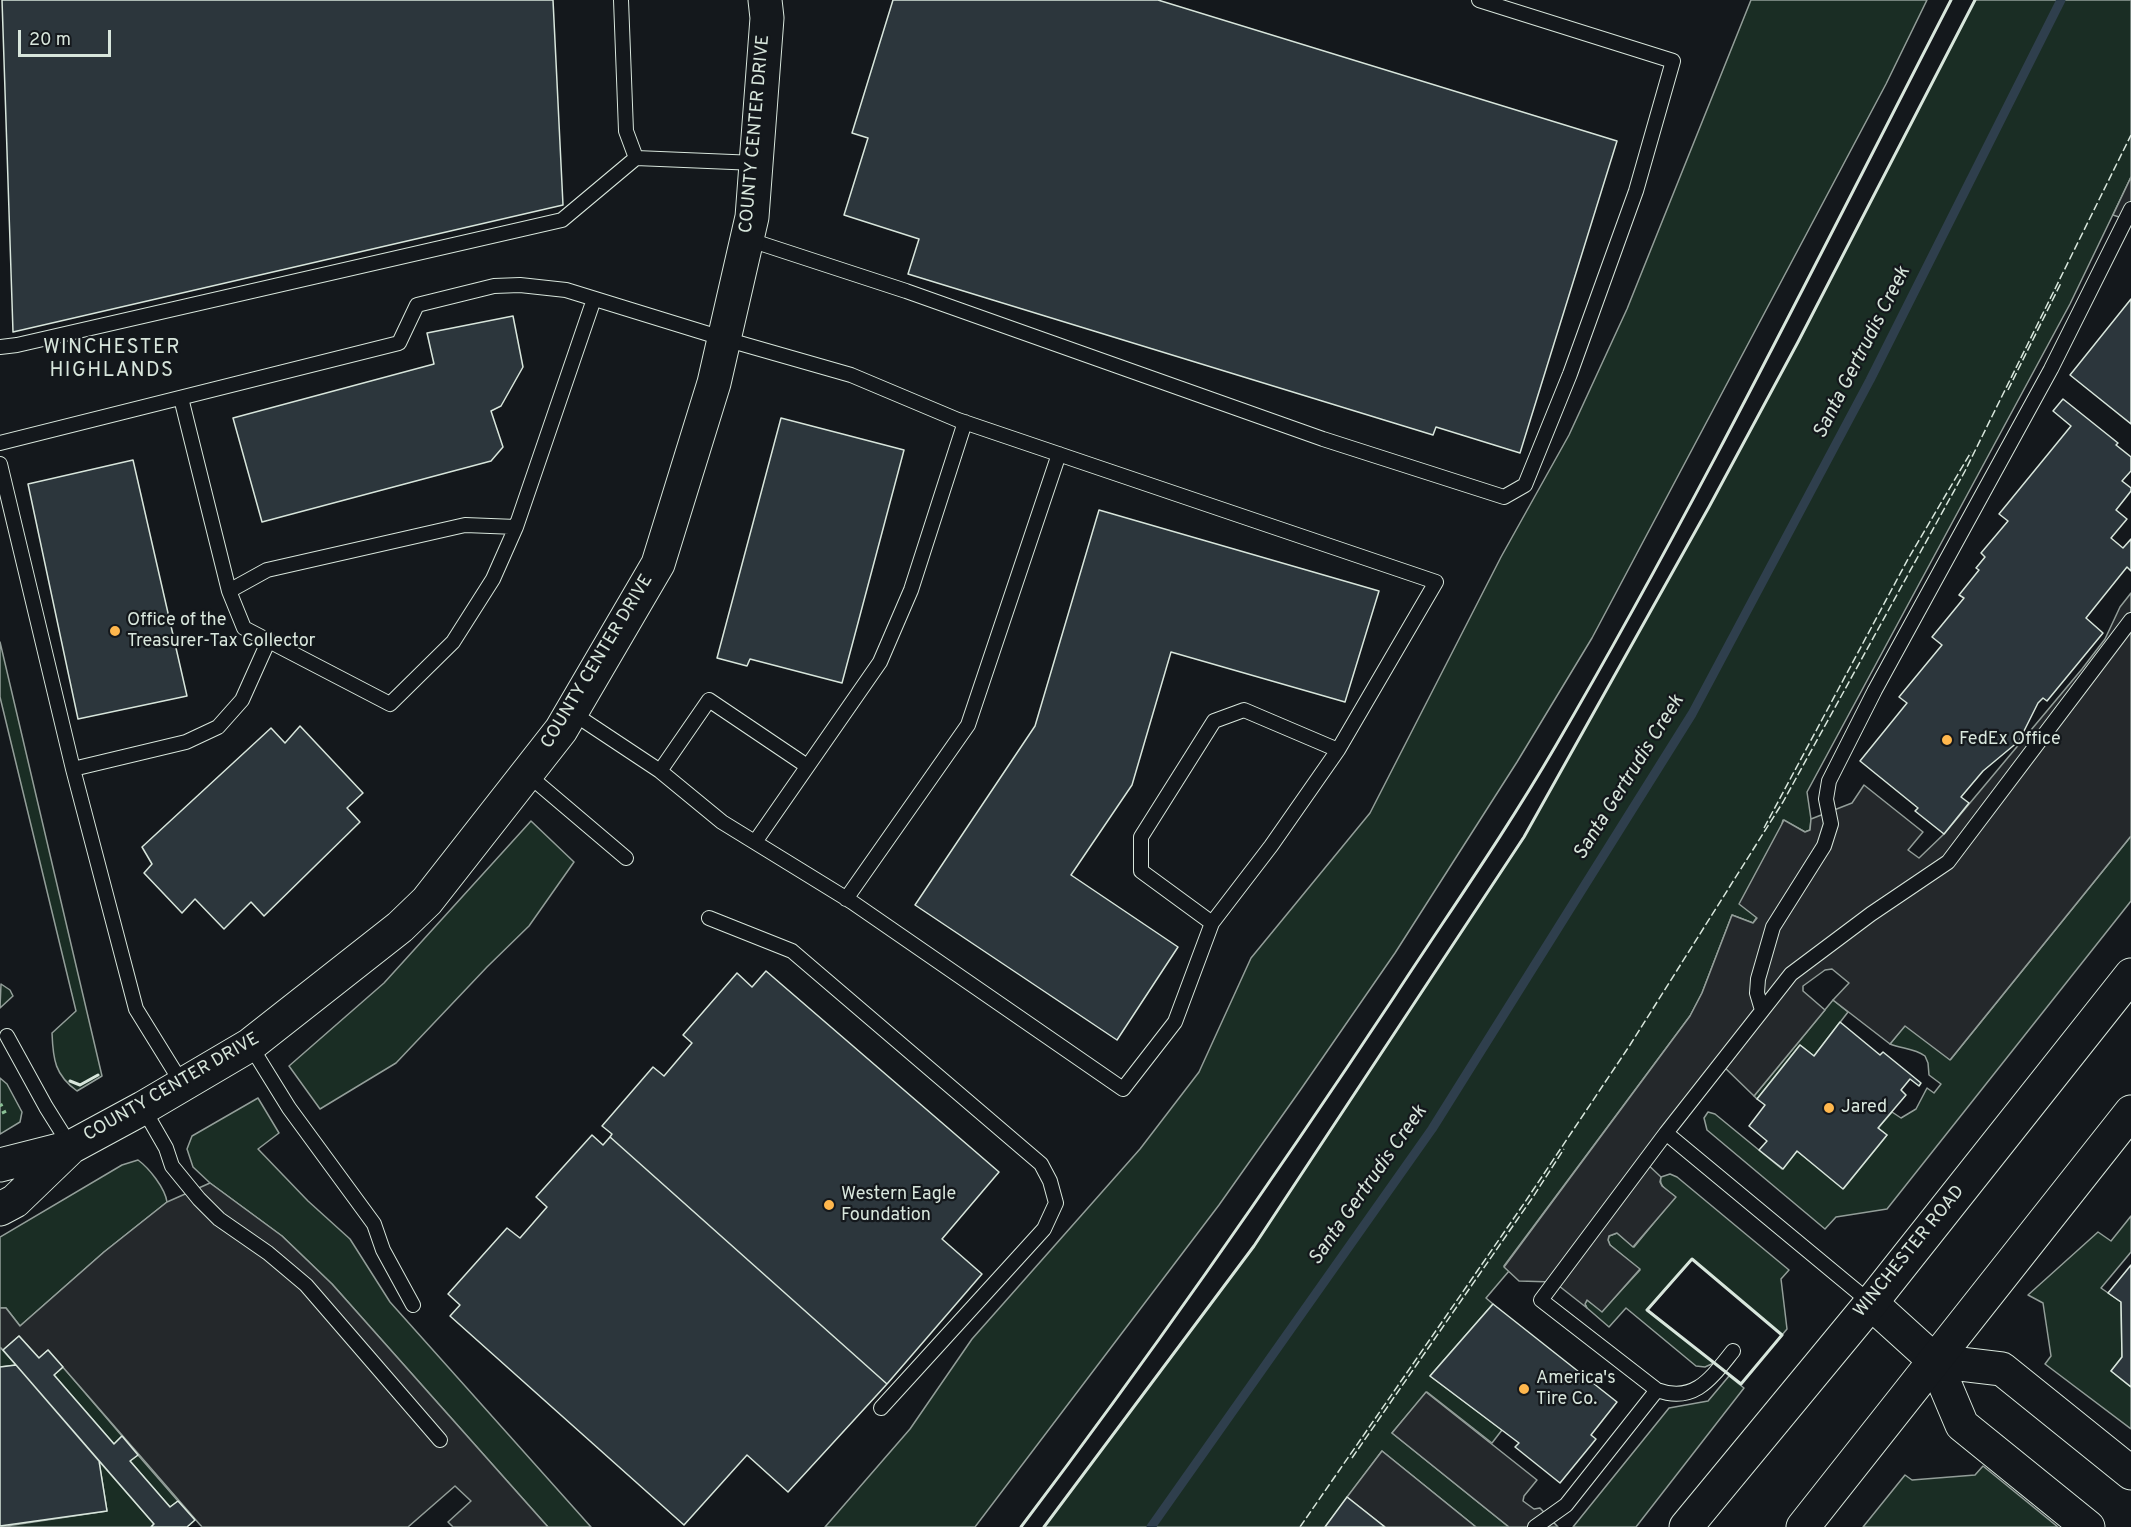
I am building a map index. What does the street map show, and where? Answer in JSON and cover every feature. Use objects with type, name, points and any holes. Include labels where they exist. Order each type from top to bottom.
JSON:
[{"type":"street","name":"COUNTY CENTER DRIVE","points":[[0,1165],[71,1147],[144,1108],[250,1045],[400,927],[428,901],[561,730],[658,564],[714,383],[752,217],[767,18],[765,0]]},
{"type":"street","name":"WINCHESTER ROAD","points":[[1686,1527],[1871,1303],[2131,975]]},
{"type":"street","points":[[1803,1527],[2131,1113]]},
{"type":"street","name":"COUNTY CENTER DRIVE","points":[[0,1209],[15,1201],[71,1147]]},
{"type":"street","points":[[1871,1303],[1935,1361],[1962,1425],[2088,1527]]},
{"type":"street","points":[[1935,1361],[2002,1369],[2131,1473]]},
{"type":"lane","points":[[621,0],[626,131],[636,158]]},
{"type":"lane","points":[[747,239],[906,291],[1323,439],[1504,497],[1525,485],[1570,374],[1636,191],[1673,61],[1479,0]]},
{"type":"lane","points":[[0,347],[562,220],[636,158],[756,163]]},
{"type":"lane","points":[[1762,1010],[1756,993],[1773,927],[1824,846],[1832,824],[1826,799],[1829,781],[1881,680],[2051,369],[2131,209]]},
{"type":"lane","points":[[0,443],[399,343],[417,305],[494,285],[520,285],[566,290],[851,375],[965,422],[1436,582],[1338,750],[1271,846],[1212,923],[1174,1022],[1123,1089],[846,899],[722,822],[660,771],[571,712]]},
{"type":"lane","points":[[181,398],[229,591],[244,628],[390,704],[453,642],[493,579],[516,527],[594,299]]},
{"type":"lane","points":[[754,842],[880,662],[911,590],[965,422]]},
{"type":"lane","points":[[846,899],[968,725],[1059,454]]},
{"type":"lane","points":[[0,464],[73,769],[136,1010],[183,1085]]},
{"type":"lane","points":[[229,591],[267,570],[465,525],[516,527]]},
{"type":"lane","points":[[1733,1351],[1705,1385],[1683,1393],[1667,1394],[1657,1390],[1541,1300],[1666,1133],[1791,974],[1871,914],[1948,862],[2131,620]]},
{"type":"lane","points":[[73,769],[186,742],[218,727],[242,700],[268,642]]},
{"type":"lane","points":[[660,771],[709,700],[807,766]]},
{"type":"lane","points":[[1212,923],[1141,871],[1141,837],[1214,721],[1244,710],[1338,750]]},
{"type":"lane","points":[[527,774],[626,858]]},
{"type":"lane","points":[[709,918],[792,951],[1041,1164],[1050,1181],[1056,1203],[1044,1229],[881,1408]]},
{"type":"lane","points":[[7,1036],[71,1147]]},
{"type":"lane","points":[[250,1045],[295,1117],[374,1224],[383,1250],[413,1305]]},
{"type":"lane","points":[[144,1108],[166,1148],[172,1166],[199,1199],[219,1219],[268,1253],[306,1285],[440,1440]]},
{"type":"lane","points":[[1666,1133],[1871,1303]]},
{"type":"lane","points":[[1534,1527],[1566,1505],[1657,1390]]},
{"type":"green space","points":[[1751,0],[1927,0],[1886,84],[1592,638],[1517,762],[1395,953],[1219,1205],[975,1527],[825,1527],[910,1429],[972,1339],[1140,1149],[1199,1072],[1251,958],[1370,813],[1501,557],[1569,435],[1627,309]]},
{"type":"green space","points":[[1975,0],[2131,0],[2131,177],[2070,304],[1807,792],[1811,819],[1810,830],[1805,832],[1783,820],[1757,917],[1753,923],[1732,915],[1702,993],[1690,1016],[1504,1266],[1509,1271],[1486,1298],[1493,1304],[1430,1376],[1502,1430],[1492,1443],[1427,1392],[1392,1433],[1509,1527],[1476,1527],[1382,1451],[1325,1527],[1044,1527],[1254,1246],[1524,837],[1709,507],[1798,342]]},
{"type":"green space","points":[[0,642],[102,1076],[77,1091],[60,1073],[53,1051],[52,1033],[76,1011],[0,697]]},
{"type":"green space","points":[[531,821],[574,862],[529,926],[396,1063],[320,1109],[289,1066],[384,983]]},
{"type":"green space","points":[[2131,836],[2131,901],[1887,1209],[1836,1217],[1825,1229],[1707,1130],[1704,1118],[1708,1112],[1715,1114],[1782,1169],[1797,1151],[1844,1188],[1887,1135],[1878,1128],[1892,1112],[1901,1118],[1916,1109],[1927,1088],[1934,1093],[1941,1084],[1929,1075],[1925,1056],[1917,1051],[1890,1044],[1905,1025],[1951,1059]]},
{"type":"green space","points":[[1,984],[10,990],[13,996],[0,1008]]},
{"type":"green space","points":[[1833,1000],[1848,1012],[1814,1056],[1800,1045],[1757,1099],[1754,1096]]},
{"type":"green space","points":[[0,1078],[7,1084],[22,1112],[20,1122],[0,1134]]},
{"type":"green space","points":[[258,1098],[279,1133],[258,1149],[308,1201],[350,1239],[390,1302],[591,1527],[548,1527],[332,1284],[282,1236],[210,1183],[193,1167],[187,1149],[192,1136]]},
{"type":"green space","points":[[138,1160],[156,1179],[167,1202],[104,1252],[20,1326],[6,1308],[0,1308],[0,1237],[122,1165]]},
{"type":"green space","points":[[1670,1174],[1677,1177],[1789,1270],[1781,1279],[1787,1329],[1782,1335],[1692,1259],[1648,1310],[1714,1363],[1705,1367],[1696,1366],[1626,1308],[1609,1327],[1585,1304],[1587,1300],[1602,1311],[1640,1270],[1610,1245],[1609,1236],[1617,1233],[1634,1247],[1675,1197],[1661,1184],[1660,1180],[1661,1177]]},
{"type":"green space","points":[[2131,1216],[2131,1252],[2101,1288],[2121,1302],[2122,1357],[2111,1371],[2131,1387],[2131,1429],[2045,1364],[2051,1356],[2043,1303],[2028,1295],[2098,1232],[2111,1241]]},
{"type":"green space","points":[[0,1347],[16,1365],[0,1367]]},
{"type":"green space","points":[[63,1367],[122,1436],[114,1444],[54,1375]]},
{"type":"green space","points":[[1729,1376],[1744,1388],[1636,1527],[1573,1527],[1669,1408],[1708,1401]]},
{"type":"green space","points":[[138,1455],[178,1501],[170,1507],[130,1461]]},
{"type":"green space","points":[[99,1461],[154,1524],[151,1527],[0,1527],[107,1511]]},
{"type":"green space","points":[[1983,1466],[2058,1527],[1863,1527],[1905,1475],[1912,1480],[1975,1475]]},
{"type":"shaded area","points":[[2131,177],[2131,221],[2113,215]]},
{"type":"shaded area","points":[[2131,593],[2131,836],[1950,1060],[1905,1026],[1890,1044],[1833,1000],[1849,983],[1832,969],[1825,970],[1803,986],[1803,991],[1825,1010],[1754,1096],[1721,1064],[1645,1162],[1661,1177],[1662,1186],[1676,1197],[1633,1247],[1617,1233],[1609,1236],[1610,1245],[1640,1269],[1602,1312],[1587,1300],[1585,1304],[1587,1308],[1554,1282],[1519,1281],[1504,1267],[1690,1016],[1702,993],[1732,915],[1753,923],[1757,918],[1739,904],[1784,820],[1805,832],[1810,830],[1811,819],[1852,803],[1864,785],[1923,832],[1908,850],[1919,858],[1944,834],[2082,669],[2105,639],[2120,607]]},
{"type":"shaded area","points":[[210,1183],[282,1236],[332,1284],[548,1527],[453,1527],[448,1522],[471,1501],[455,1486],[408,1527],[202,1527],[48,1350],[39,1358],[19,1336],[3,1350],[0,1347],[0,1308],[6,1308],[20,1326],[104,1252],[167,1202]]},
{"type":"shaded area","points":[[1426,1392],[1537,1480],[1524,1496],[1523,1501],[1534,1509],[1540,1508],[1558,1527],[1509,1527],[1392,1433]]},
{"type":"shaded area","points":[[1382,1451],[1476,1527],[1385,1527],[1347,1497]]},
{"type":"building","points":[[2,0],[553,0],[563,205],[13,332]]},
{"type":"building","points":[[893,0],[1158,0],[1617,141],[1520,453],[1436,427],[1433,435],[908,274],[919,239],[844,215],[868,138],[852,133]]},
{"type":"building","points":[[2131,299],[2131,424],[2070,375]]},
{"type":"building","points":[[513,316],[523,367],[501,406],[491,411],[503,447],[491,461],[262,522],[233,418],[434,364],[427,333]]},
{"type":"building","points":[[2063,399],[2118,443],[2116,445],[2131,457],[2131,471],[2122,481],[2131,488],[2131,491],[2116,510],[2127,519],[2111,538],[2123,548],[2131,539],[2131,571],[2127,567],[2086,618],[2103,633],[2047,701],[2043,698],[2038,703],[2019,741],[1983,771],[1961,797],[1969,803],[1944,834],[1915,811],[1918,808],[1860,761],[1907,703],[1899,697],[1942,645],[1932,637],[1964,598],[1959,595],[1979,570],[1976,568],[1985,557],[1981,553],[2008,521],[1999,514],[2071,426],[2053,411]]},
{"type":"building","points":[[781,418],[904,450],[842,683],[750,659],[747,666],[717,658]]},
{"type":"building","points":[[133,460],[187,696],[78,719],[28,484]]},
{"type":"building","points":[[1099,510],[1379,591],[1345,702],[1171,652],[1132,785],[1071,875],[1178,947],[1117,1040],[915,905],[1035,726]]},
{"type":"building","points":[[300,726],[363,793],[347,808],[360,822],[264,916],[251,902],[224,929],[195,899],[182,913],[144,873],[152,864],[142,847],[271,728],[285,743]]},
{"type":"building","name":"Western Eagle Foundation","points":[[766,971],[999,1172],[942,1239],[982,1274],[887,1384],[610,1137],[612,1134],[602,1126],[653,1067],[664,1076],[692,1043],[683,1035],[737,973],[752,987]]},
{"type":"building","name":"Jared","points":[[1840,1022],[1880,1055],[1883,1052],[1921,1083],[1919,1086],[1910,1079],[1901,1090],[1906,1095],[1878,1128],[1887,1135],[1843,1189],[1797,1151],[1783,1169],[1759,1150],[1767,1141],[1749,1126],[1765,1105],[1757,1099],[1800,1045],[1814,1056]]},
{"type":"building","points":[[592,1135],[603,1145],[610,1137],[887,1384],[788,1492],[747,1455],[684,1525],[450,1316],[460,1305],[448,1294],[507,1228],[520,1238],[547,1207],[536,1197]]},
{"type":"building","points":[[2131,1265],[2131,1387],[2111,1371],[2122,1357],[2121,1302],[2108,1293]]},
{"type":"building","name":"America's Tire Co.","points":[[1493,1304],[1617,1402],[1591,1435],[1596,1439],[1560,1483],[1515,1447],[1519,1443],[1430,1376]]},
{"type":"building","points":[[19,1336],[39,1358],[48,1350],[63,1367],[54,1375],[114,1444],[122,1436],[138,1455],[130,1461],[170,1507],[178,1501],[195,1520],[187,1527],[151,1527],[154,1524],[3,1350]]},
{"type":"building","points":[[16,1365],[99,1461],[107,1511],[0,1526],[0,1367]]},
{"type":"building","points":[[1347,1497],[1385,1527],[1325,1527]]},
{"type":"waterway","name":"Santa Gertrudis Creek","points":[[1151,1527],[1432,1129],[1692,714],[1870,380],[2061,0]]},
{"type":"hedge","points":[[0,1104],[6,1116]]},
{"type":"fence","points":[[1300,1527],[1525,1202],[1630,1045],[1783,802],[1965,471],[2131,135]]},
{"type":"fence","points":[[2008,390],[2061,283]]},
{"type":"fence","points":[[1764,828],[1908,559],[1971,452]]},
{"type":"fence","points":[[1352,1458],[1564,1149]]},
{"type":"wall","points":[[1021,1527],[1165,1331],[1304,1132],[1536,779],[1659,563],[1709,470],[1951,0]]},
{"type":"wall","points":[[1044,1527],[1254,1246],[1524,837],[1709,507],[1798,342],[1975,0]]},
{"type":"wall","points":[[70,1081],[80,1085],[98,1075]]},
{"type":"wall","points":[[1692,1259],[1782,1335],[1741,1384],[1647,1310],[1692,1259]]},
{"type":"place","name":"Office of the Treasurer-Tax Collector","points":[[115,631]]},
{"type":"place","name":"FedEx Office","points":[[1947,740]]},
{"type":"place","name":"Jared","points":[[1829,1108]]},
{"type":"place","name":"Western Eagle Foundation","points":[[829,1205]]},
{"type":"place","name":"America's Tire Co.","points":[[1524,1389]]},
{"type":"district","name":"WINCHESTER HIGHLANDS","points":[[112,360]]}]
